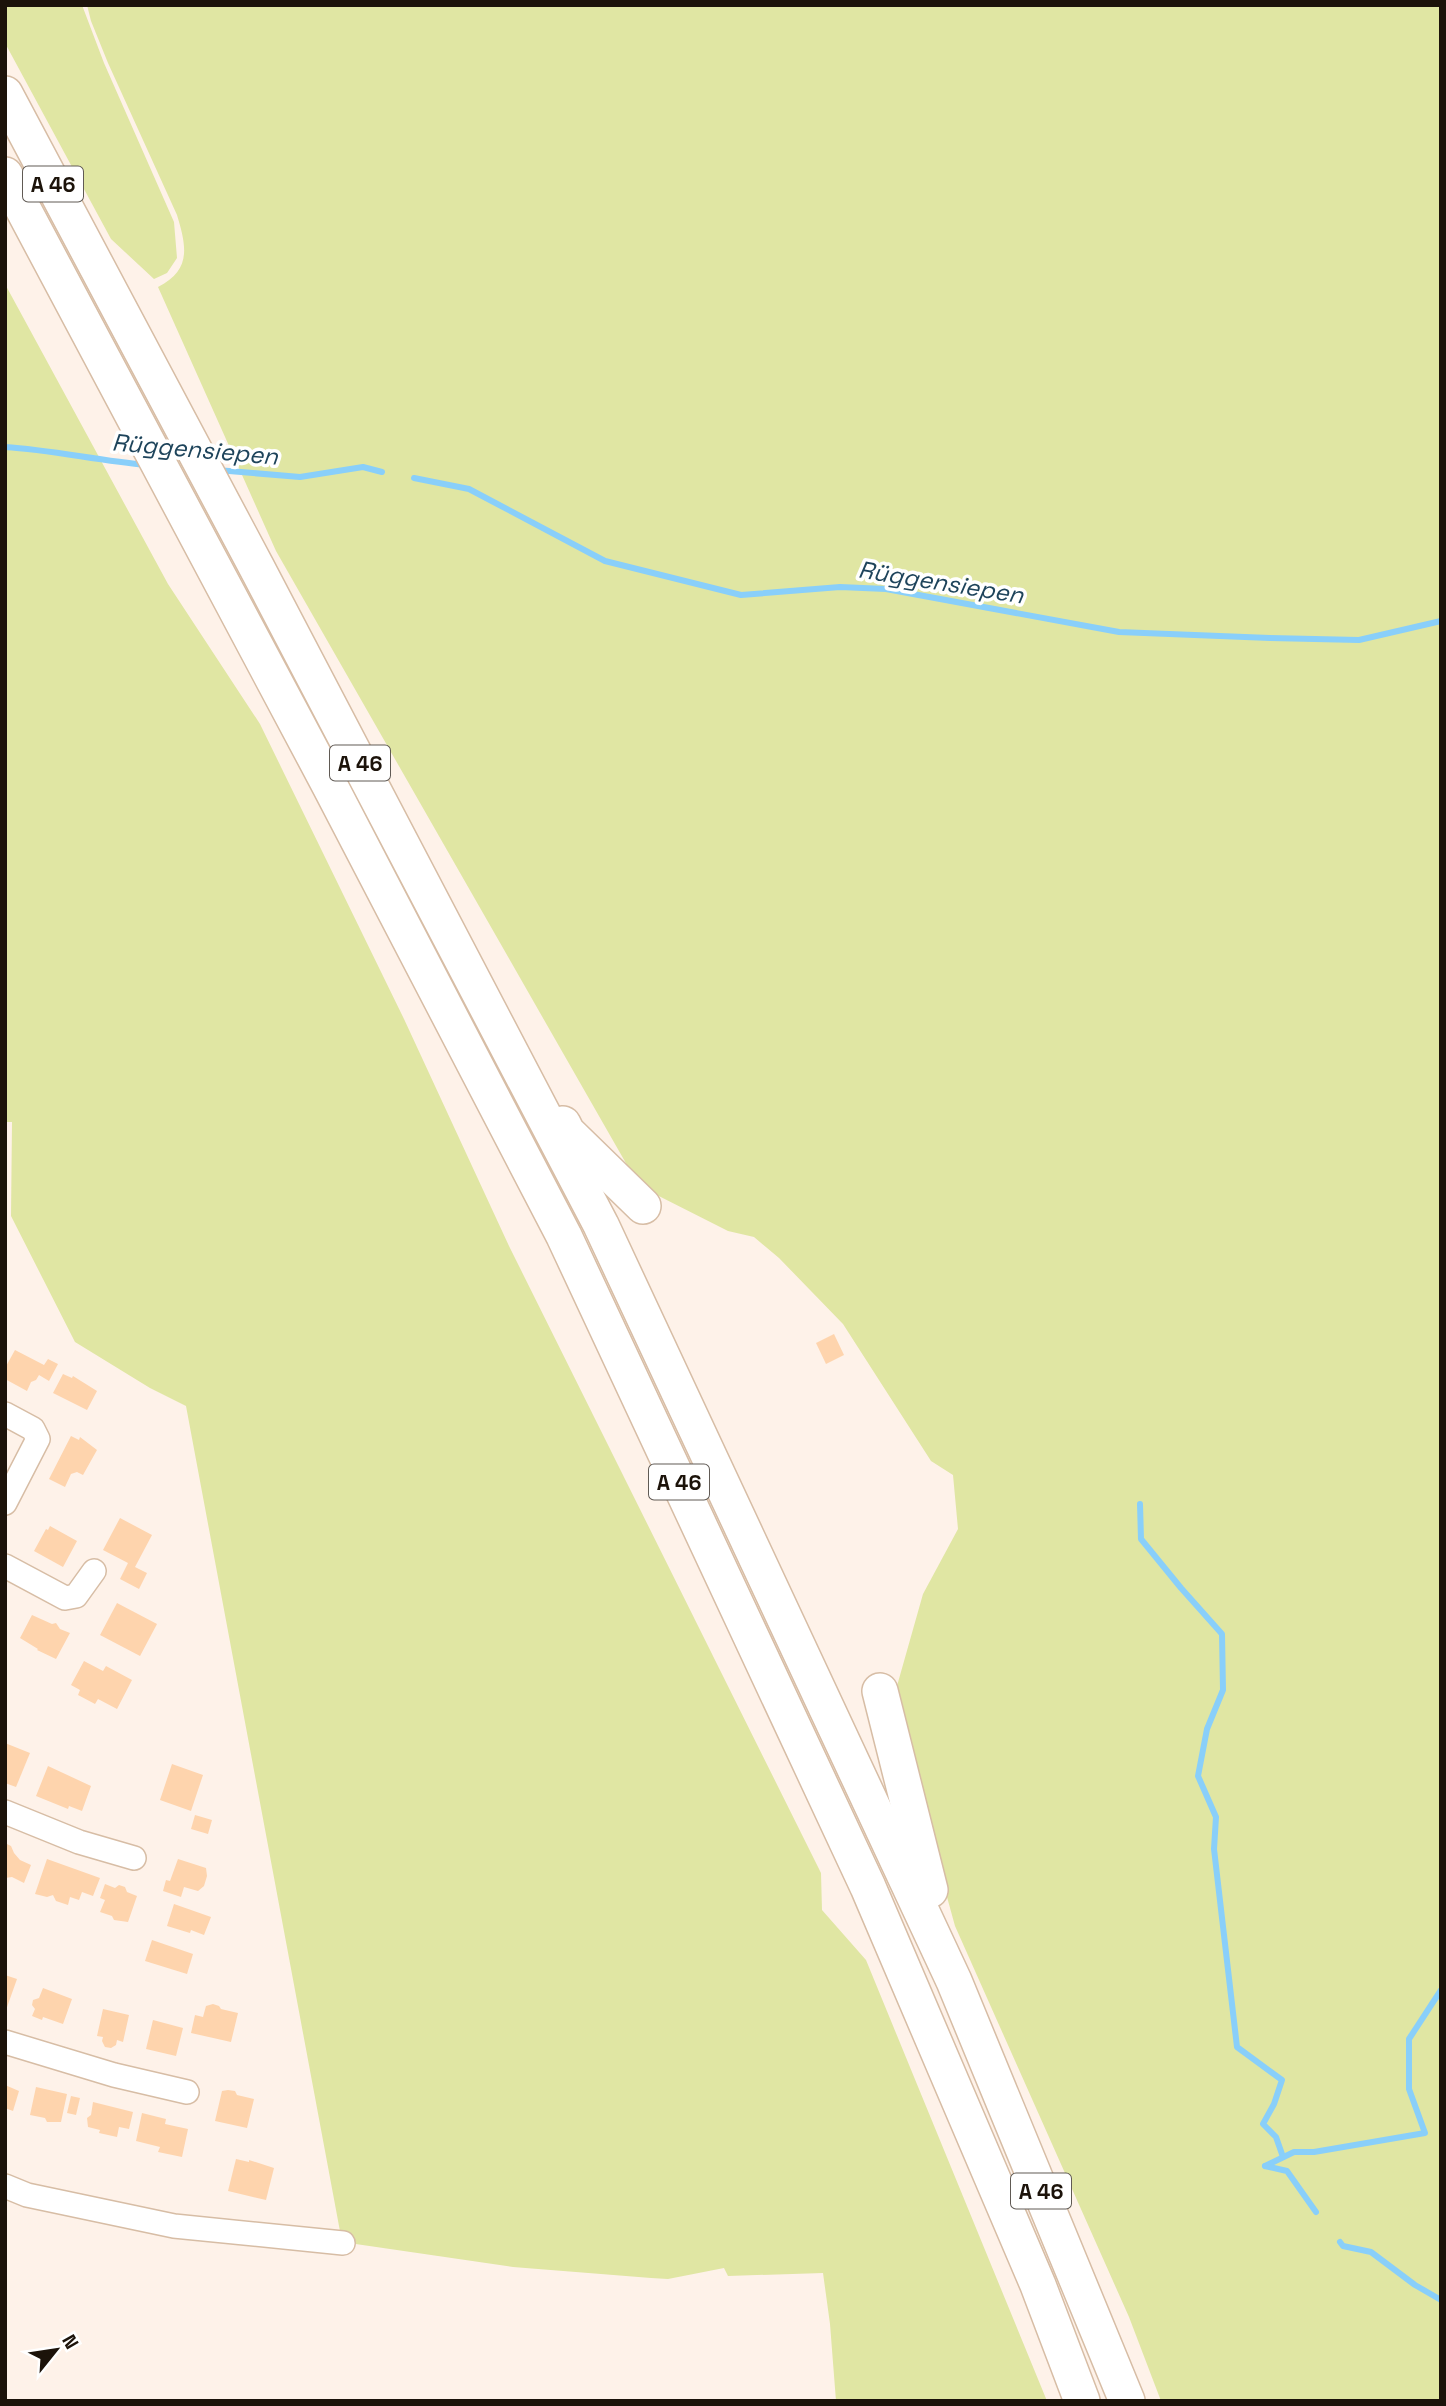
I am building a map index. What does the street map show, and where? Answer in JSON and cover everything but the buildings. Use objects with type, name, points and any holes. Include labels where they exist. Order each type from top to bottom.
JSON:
[{"type":"highway","name":"A 46","points":[[5,94],[257,568],[601,1226],[954,1981],[1127,2401]]},
{"type":"highway","name":"A 46","points":[[5,175],[330,786],[564,1236],[868,1887],[1038,2285],[1082,2401]]},
{"type":"highway","points":[[462,958],[496,996],[567,1132],[643,1206]]},
{"type":"highway","points":[[880,1692],[913,1830],[954,1981]]},
{"type":"street","points":[[5,1414],[33,1429],[38,1439],[5,1503]]},
{"type":"street","points":[[5,1566],[65,1598],[76,1596],[94,1571]]},
{"type":"street","points":[[5,1812],[79,1842],[134,1858]]},
{"type":"street","points":[[5,2042],[114,2075],[187,2092]]},
{"type":"street","points":[[5,2186],[27,2195],[174,2226],[343,2243]]},
{"type":"green space","points":[[5,5],[82,5],[104,63],[174,222],[177,258],[167,273],[154,279],[111,239],[5,43]]},
{"type":"green space","points":[[87,5],[1441,5],[1441,2401],[1161,2401],[1129,2317],[955,1926],[907,1752],[895,1693],[923,1594],[958,1529],[953,1475],[931,1461],[843,1324],[779,1258],[754,1237],[728,1231],[639,1186],[276,551],[158,287],[169,280],[181,265],[184,257],[183,238],[177,215],[108,63]]},
{"type":"green space","points":[[5,284],[168,584],[260,724],[404,1019],[509,1246],[821,1873],[822,1910],[866,1960],[1047,2401],[836,2401],[823,2273],[728,2276],[724,2268],[668,2279],[651,2278],[513,2267],[342,2242],[186,1406],[150,1388],[75,1342],[11,1216],[12,1122],[5,1122]]},
{"type":"waterway","name":"Rüggensiepen","points":[[5,447],[147,465]]},
{"type":"waterway","name":"Rüggensiepen","points":[[217,470],[300,477],[363,467],[382,472]]},
{"type":"waterway","name":"Rüggensiepen","points":[[414,478],[469,489],[605,561],[741,595],[840,587],[886,589],[1119,632],[1270,638],[1359,640],[1441,621]]},
{"type":"waterway","points":[[1140,1504],[1141,1539],[1222,1634],[1223,1690],[1207,1729],[1198,1776],[1216,1817],[1214,1849],[1237,2047],[1282,2080],[1274,2104],[1263,2124],[1276,2137],[1283,2157]]},
{"type":"waterway","points":[[1265,2166],[1294,2152],[1314,2152],[1425,2133],[1409,2089],[1409,2039],[1441,1990]]},
{"type":"waterway","points":[[1265,2166],[1287,2171],[1316,2212]]},
{"type":"waterway","points":[[1340,2242],[1343,2246],[1371,2252],[1415,2285],[1441,2300]]}]
